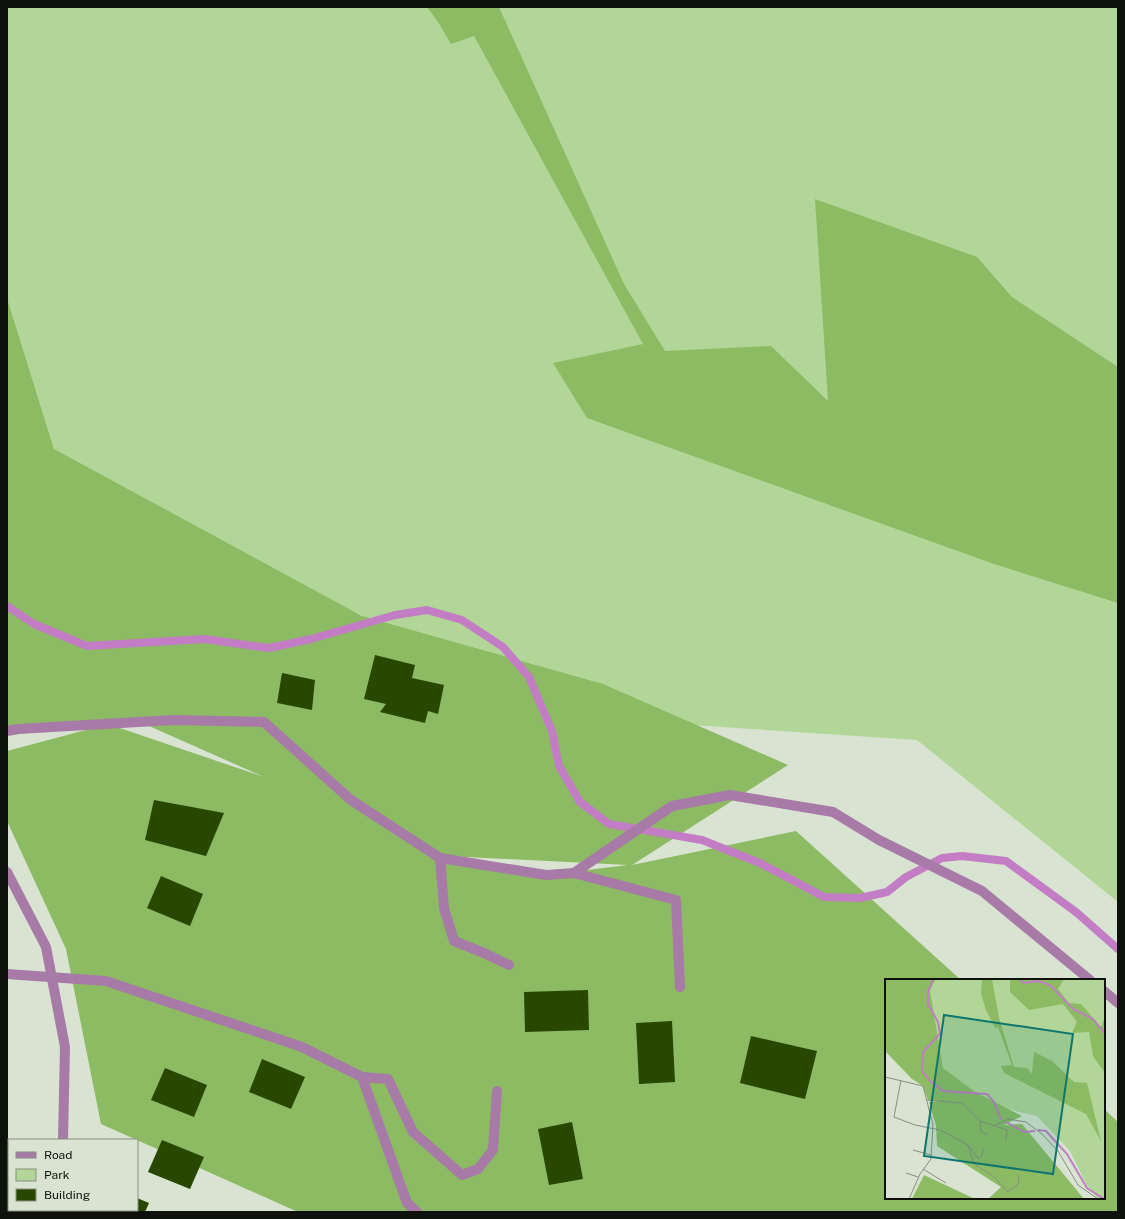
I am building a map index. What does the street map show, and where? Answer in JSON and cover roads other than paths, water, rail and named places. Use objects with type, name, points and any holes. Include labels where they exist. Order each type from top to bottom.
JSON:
[{"type":"street","points":[[7,731],[18,728],[173,720],[264,722],[351,800],[440,858],[546,875],[574,873],[676,900],[680,988]]},
{"type":"street","points":[[574,873],[672,806],[730,795],[833,812],[879,840],[982,891],[1089,979]]},
{"type":"street","points":[[440,858],[444,908],[454,941],[510,965]]},
{"type":"street","points":[[7,872],[46,947],[65,1047],[63,1139]]},
{"type":"street","points":[[7,974],[106,980],[302,1047],[362,1077],[388,1079],[413,1132],[462,1176],[478,1169],[493,1150],[497,1091]]},
{"type":"street","points":[[1105,992],[1118,1003]]},
{"type":"street","points":[[362,1077],[407,1203],[416,1212]]},
{"type":"waterway","points":[[7,606],[34,624],[87,646],[204,639],[269,648],[311,639],[395,615],[427,610],[462,620],[503,647],[529,677],[552,731],[559,766],[580,802],[609,824],[702,840],[760,863],[824,897],[860,898],[887,892],[906,877],[942,858],[962,856],[1006,861],[1076,912],[1118,949]]}]
